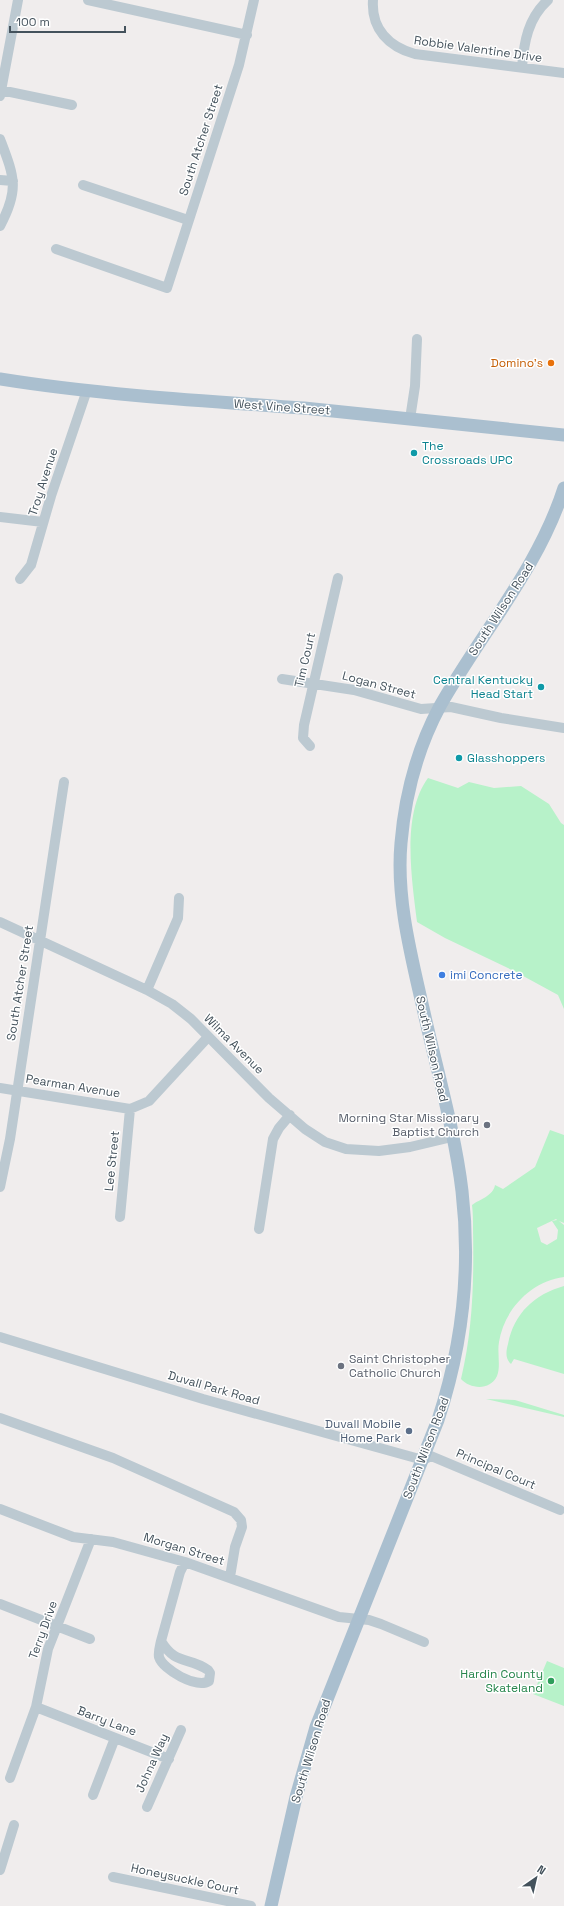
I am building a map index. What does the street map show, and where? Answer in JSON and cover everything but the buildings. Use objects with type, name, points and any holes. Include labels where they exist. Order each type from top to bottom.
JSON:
[{"type":"main road","name":"West Vine Street","points":[[0,378],[87,390],[410,419],[564,435]]},
{"type":"main road","name":"South Wilson Road","points":[[271,1906],[306,1757],[358,1620],[423,1460],[451,1381],[462,1312],[465,1261],[464,1210],[452,1137],[410,947],[404,909],[400,868],[401,837],[407,796],[418,756],[439,708],[456,679],[531,564],[548,530],[564,488]]},
{"type":"street","points":[[18,0],[0,92],[72,106]]},
{"type":"street","points":[[88,0],[247,35]]},
{"type":"street","name":"South Atcher Street","points":[[56,249],[167,288],[188,220],[222,121],[247,35],[254,0]]},
{"type":"street","points":[[522,67],[524,46],[530,25],[538,10],[548,0]]},
{"type":"street","name":"Robbie Valentine Drive","points":[[373,1],[374,15],[379,30],[389,43],[406,52],[564,73]]},
{"type":"street","points":[[0,139],[11,168],[13,180],[13,196],[0,226]]},
{"type":"street","points":[[0,180],[13,180]]},
{"type":"street","points":[[83,185],[188,220]]},
{"type":"street","points":[[410,419],[416,386],[417,339]]},
{"type":"street","name":"Troy Avenue","points":[[20,579],[31,565],[87,390]]},
{"type":"street","points":[[0,518],[44,522]]},
{"type":"street","name":"Tim Court","points":[[310,746],[303,738],[303,732],[338,578]]},
{"type":"street","name":"Logan Street","points":[[282,680],[313,683],[354,690],[421,709],[451,707],[501,718],[564,728]]},
{"type":"street","name":"South Atcher Street","points":[[0,1187],[18,1090],[64,782]]},
{"type":"street","points":[[147,990],[178,918],[179,898]]},
{"type":"street","name":"Wilma Avenue","points":[[0,922],[147,990],[172,1004],[208,1037],[269,1098],[315,1136],[335,1146],[346,1149],[368,1151],[390,1150],[434,1143],[452,1137]]},
{"type":"street","name":"Pearman Avenue","points":[[0,1088],[130,1109],[148,1101],[208,1037]]},
{"type":"street","name":"Lee Street","points":[[120,1217],[130,1109]]},
{"type":"street","points":[[259,1229],[273,1140],[279,1128],[290,1116]]},
{"type":"street","name":"Duvall Park Road","points":[[0,1337],[203,1399],[423,1460]]},
{"type":"street","points":[[0,1418],[113,1458],[234,1512],[241,1520],[242,1527],[230,1577]]},
{"type":"street","name":"Principal Court","points":[[423,1460],[432,1457],[560,1510]]},
{"type":"street","name":"Morgan Street","points":[[0,1509],[73,1537],[113,1542],[185,1562],[339,1617],[369,1620],[424,1642]]},
{"type":"street","name":"Terry Drive","points":[[10,1778],[36,1707],[46,1655],[91,1539]]},
{"type":"street","points":[[162,1641],[168,1652],[175,1657],[208,1670],[210,1673],[209,1681],[206,1683],[195,1683],[172,1672],[162,1664],[159,1652],[162,1641],[185,1562]]},
{"type":"street","points":[[0,1604],[90,1639]]},
{"type":"street","name":"Barry Lane","points":[[36,1707],[169,1759]]},
{"type":"street","name":"Johna Way","points":[[147,1807],[181,1730]]},
{"type":"street","points":[[94,1795],[115,1738]]},
{"type":"street","points":[[0,1870],[14,1825]]},
{"type":"street","name":"Honeysuckle Court","points":[[113,1877],[251,1906]]},
{"type":"green space","points":[[428,778],[458,788],[469,782],[494,788],[521,786],[549,804],[561,823],[564,825],[564,1009],[558,995],[514,971],[445,938],[417,922],[411,868],[411,829],[414,810],[420,793]]},
{"type":"green space","points":[[550,1130],[564,1135],[564,1223],[559,1221],[564,1225],[564,1277],[541,1284],[530,1291],[513,1308],[502,1330],[499,1342],[499,1368],[497,1376],[494,1381],[485,1386],[480,1387],[469,1385],[461,1379],[468,1342],[472,1304],[472,1205],[489,1195],[494,1189],[495,1185],[503,1189],[535,1167]],"holes":[[[556,1219],[557,1220],[552,1221],[558,1230],[557,1239],[547,1245],[541,1242],[537,1228]]]},
{"type":"green space","points":[[564,1286],[564,1374],[514,1359],[511,1364],[507,1357],[507,1347],[515,1323],[521,1314],[527,1306],[544,1294]]},
{"type":"green space","points":[[486,1399],[515,1400],[564,1415],[564,1417]]},
{"type":"green space","name":"Hardin County Skateland","points":[[547,1661],[564,1668],[564,1706],[533,1694]]},
{"type":"place","name":"Domino's","points":[[551,363]]},
{"type":"place","name":"The Crossroads UPC","points":[[414,453]]},
{"type":"place","name":"Central Kentucky Head Start","points":[[541,687]]},
{"type":"place","name":"Glasshoppers","points":[[459,758]]},
{"type":"place","name":"imi Concrete","points":[[442,975]]},
{"type":"place","name":"Morning Star Missionary Baptist Church","points":[[487,1125]]},
{"type":"place","name":"Saint Christopher Catholic Church","points":[[341,1366]]},
{"type":"place","name":"Duvall Mobile Home Park","points":[[409,1431]]},
{"type":"place","name":"Hardin County Skateland","points":[[551,1681]]}]
